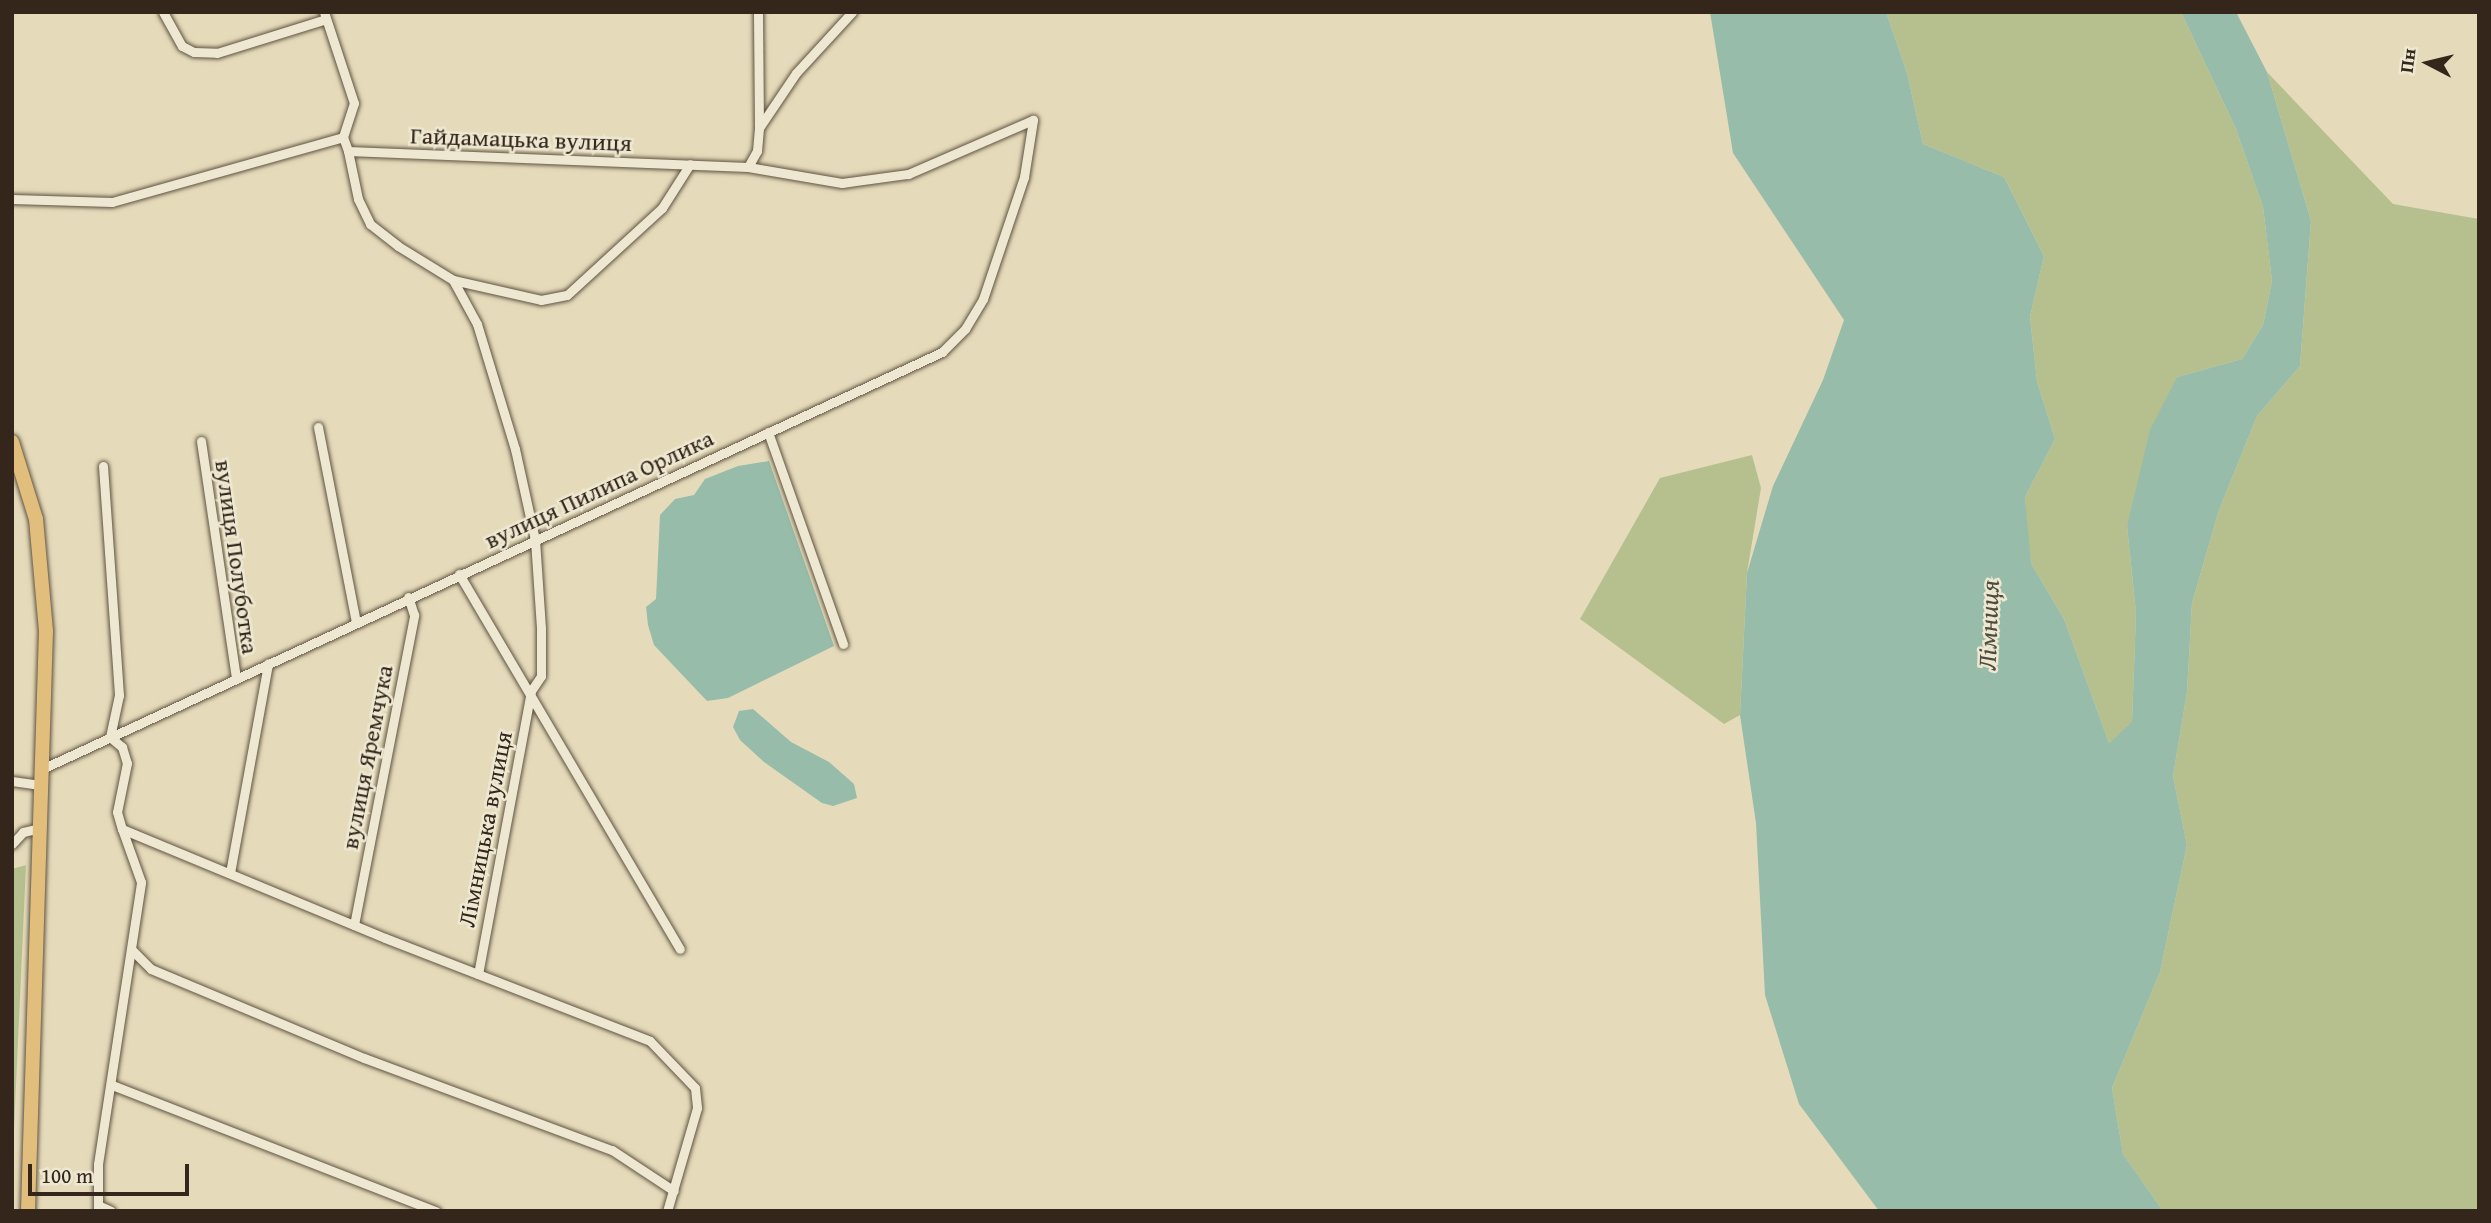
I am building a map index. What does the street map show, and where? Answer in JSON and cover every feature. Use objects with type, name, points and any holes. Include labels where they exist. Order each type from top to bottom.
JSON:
[{"type":"main road","points":[[12,442],[36,519],[44,574],[42,785],[28,1211]]},
{"type":"street","points":[[163,12],[182,46],[205,53],[325,16],[354,103],[343,137],[358,199],[370,224],[453,280],[541,300],[567,295],[662,208],[690,164]]},
{"type":"street","points":[[748,167],[757,151],[759,128],[758,12]]},
{"type":"street","points":[[759,128],[796,73],[852,12]]},
{"type":"street","name":"Гайдамацька вулиця","points":[[348,151],[748,167],[842,183],[873,181],[908,174],[1034,120]]},
{"type":"street","name":"вулиця Пилипа Орлика","points":[[42,769],[459,573],[942,352],[965,329],[983,299],[1019,191],[1034,120]]},
{"type":"street","points":[[12,199],[112,202],[343,137]]},
{"type":"street","name":"Лімницька вулиця","points":[[453,280],[477,324],[515,449],[535,540],[541,676],[531,691],[478,974]]},
{"type":"street","points":[[318,427],[356,622]]},
{"type":"street","points":[[768,432],[843,644]]},
{"type":"street","name":"вулиця Полуботка","points":[[201,441],[236,678]]},
{"type":"street","points":[[103,466],[119,695],[110,737],[122,747],[127,764],[117,812],[138,862],[141,882],[132,950],[115,1035],[112,1086],[98,1164],[98,1208],[111,1211]]},
{"type":"street","points":[[459,573],[531,691],[680,949]]},
{"type":"street","name":"вулиця Яремчука","points":[[354,925],[414,615],[408,597]]},
{"type":"street","points":[[230,873],[268,663]]},
{"type":"street","points":[[12,781],[42,785]]},
{"type":"street","points":[[12,844],[23,832],[40,828]]},
{"type":"street","points":[[122,829],[354,925],[650,1041],[695,1088],[697,1108],[667,1211]]},
{"type":"street","points":[[132,950],[150,968],[364,1058],[612,1150],[674,1191]]},
{"type":"street","points":[[112,1086],[436,1211]]},
{"type":"shaded area","points":[[1886,12],[2181,12],[2236,129],[2263,207],[2272,281],[2263,325],[2242,359],[2177,377],[2127,526],[2136,613],[2132,723],[2109,743],[2064,619],[2031,563],[2027,536],[2025,497],[2055,439],[2037,381],[2030,317],[2044,256],[2004,177],[1923,144],[1907,73]]},
{"type":"shaded area","points":[[2267,72],[2393,204],[2479,219],[2479,1211],[2163,1211],[2123,1154],[2112,1088],[2160,972],[2187,845],[2173,776],[2187,692],[2192,603],[2219,510],[2257,416],[2300,366],[2311,221]]},
{"type":"shaded area","points":[[1752,455],[1761,488],[1747,573],[1740,715],[1724,724],[1580,619],[1660,478]]},
{"type":"shaded area","points":[[26,865],[14,1130],[12,1189],[12,869]]},
{"type":"water","name":"Лімниця","points":[[1710,12],[1886,12],[1907,73],[1923,144],[2004,177],[2044,256],[2030,317],[2037,381],[2055,439],[2025,497],[2031,563],[2064,619],[2109,743],[2132,722],[2136,613],[2127,526],[2150,430],[2177,377],[2242,359],[2263,325],[2272,281],[2263,207],[2236,129],[2181,12],[2236,12],[2267,72],[2311,221],[2300,366],[2257,416],[2219,510],[2192,603],[2187,692],[2173,776],[2187,845],[2160,972],[2112,1088],[2123,1154],[2163,1211],[1879,1211],[1799,1104],[1765,995],[1756,823],[1740,715],[1747,573],[1773,486],[1823,380],[1844,320],[1733,153]]},
{"type":"water","points":[[769,461],[834,646],[728,698],[707,701],[654,645],[648,625],[646,607],[656,599],[660,515],[675,499],[694,495],[705,479],[738,466]]},
{"type":"water","points":[[753,709],[791,742],[829,762],[854,784],[857,798],[833,806],[822,803],[764,762],[740,740],[733,727],[739,711]]}]
